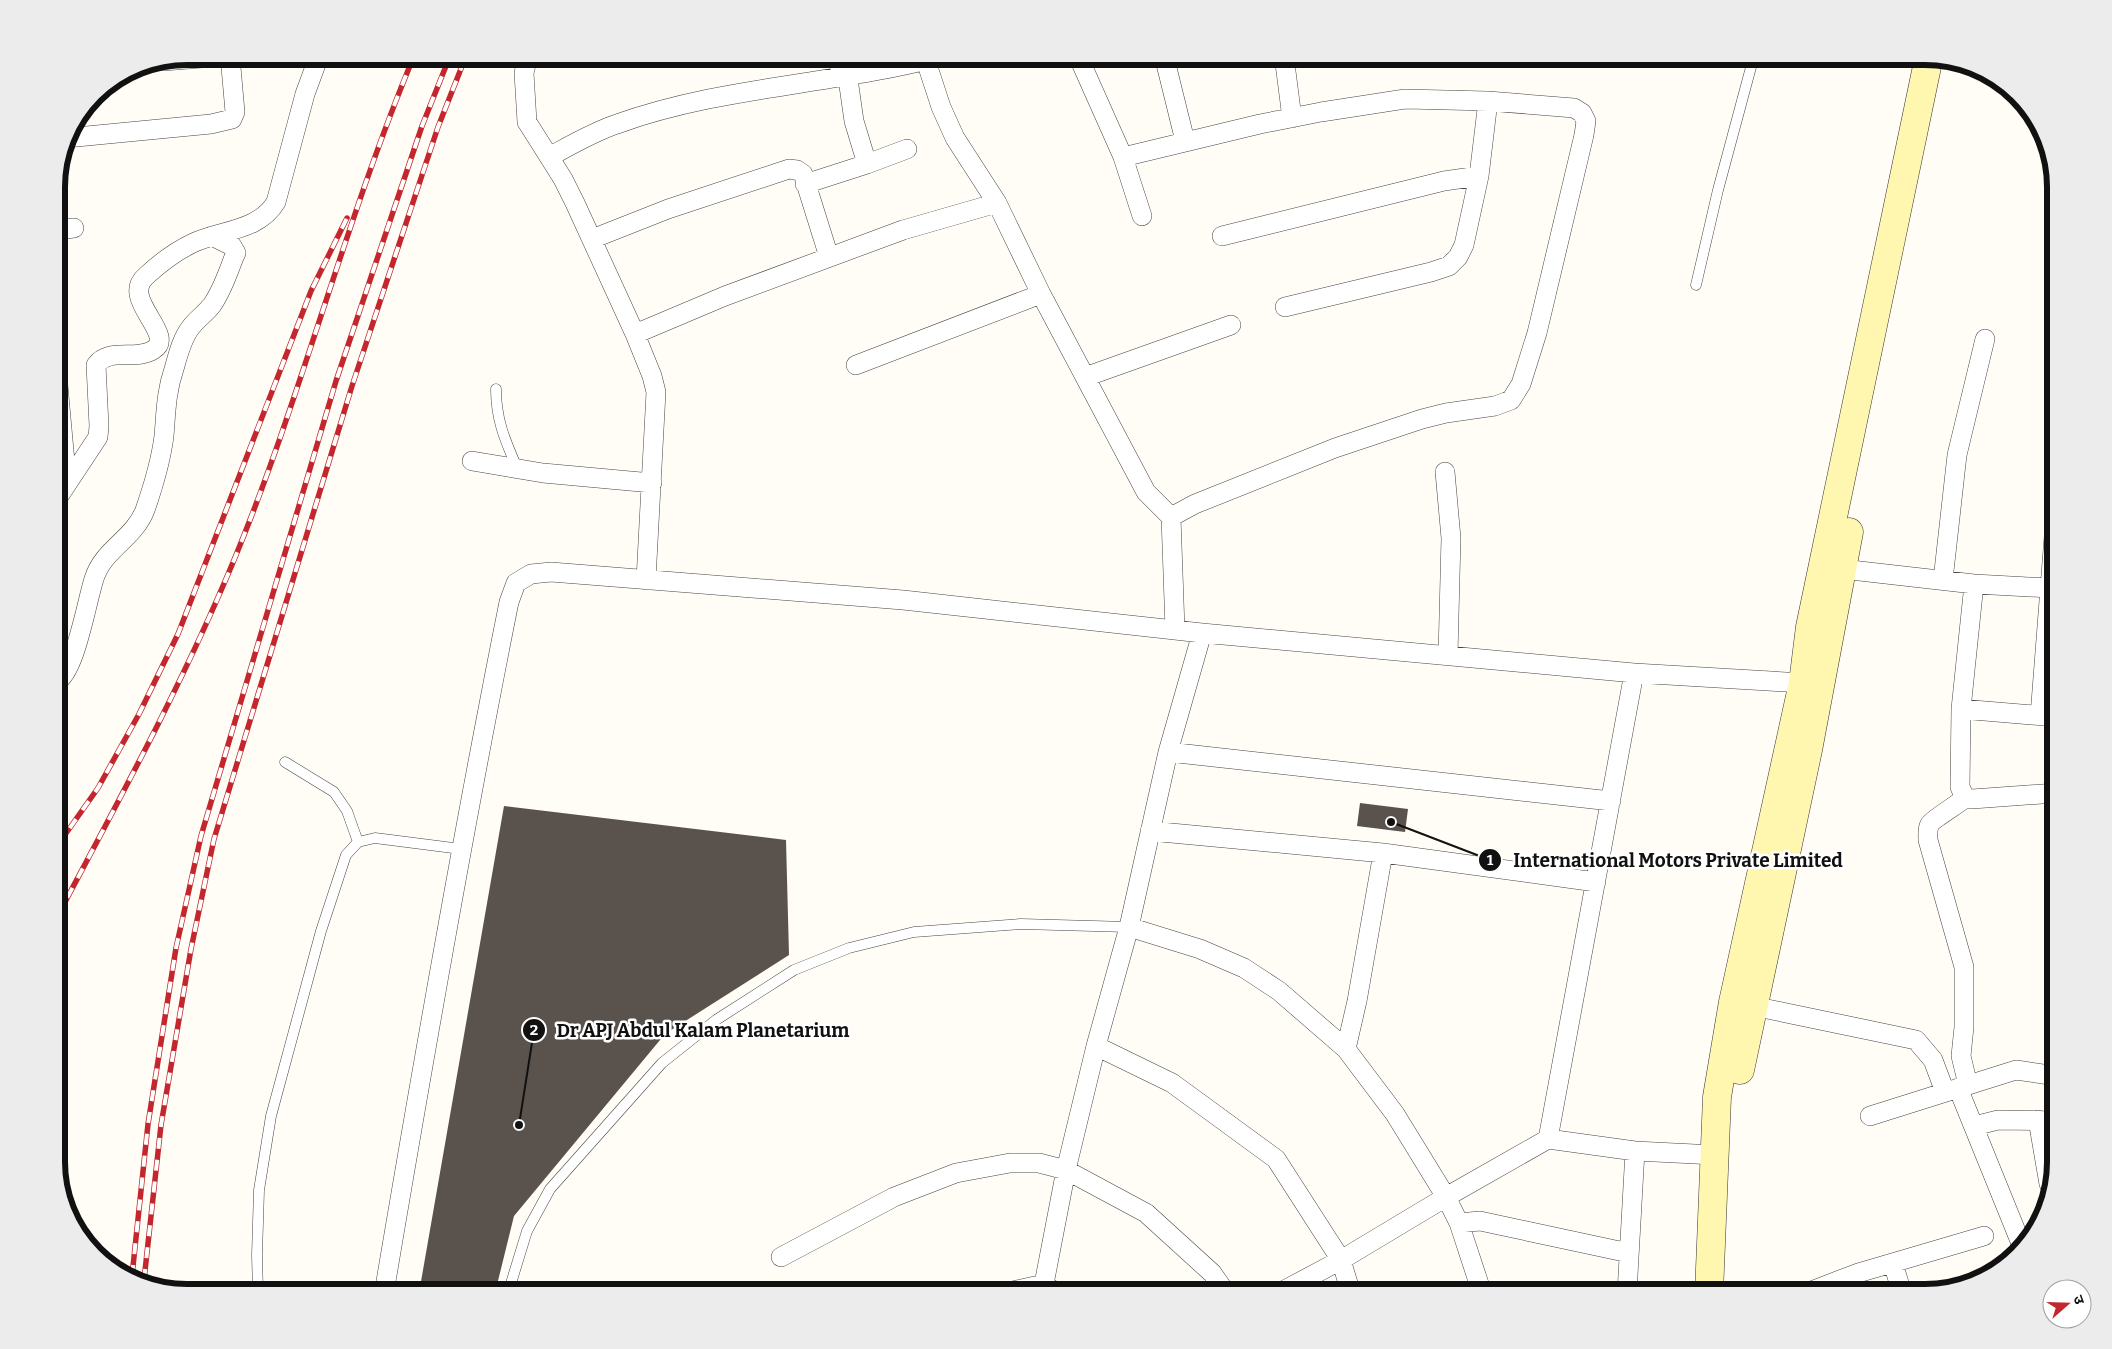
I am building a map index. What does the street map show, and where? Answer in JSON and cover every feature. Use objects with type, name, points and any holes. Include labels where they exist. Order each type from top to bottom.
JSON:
[{"type":"main road","points":[[1708,1284],[1717,1096],[1733,1002],[1803,683],[1810,627],[1928,65]]},
{"type":"main road","points":[[1727,1284],[1734,1109],[1753,1006],[1808,750],[1842,569],[1945,67]]},
{"type":"street","points":[[75,137],[211,124],[232,118],[235,112],[229,65]]},
{"type":"street","points":[[65,487],[98,437],[96,365],[100,358],[145,353],[153,350],[158,344],[159,337],[156,327],[138,294],[138,285],[144,277],[191,244],[248,226],[262,219],[271,211],[276,202],[297,122],[316,65]]},
{"type":"street","points":[[526,65],[524,73],[527,122],[563,179],[592,239],[635,334],[652,376],[656,392],[646,580]]},
{"type":"street","points":[[839,65],[842,77]]},
{"type":"street","points":[[549,157],[580,140],[616,124],[663,109],[900,65]]},
{"type":"street","points":[[935,65],[941,107],[955,138],[997,203],[1041,294],[1146,492],[1171,517],[1175,629]]},
{"type":"street","points":[[1082,65],[1123,157],[1142,216]]},
{"type":"street","points":[[1166,65],[1185,141]]},
{"type":"street","points":[[1285,65],[1292,118]]},
{"type":"street","points":[[842,77],[848,79],[854,121],[867,164]]},
{"type":"street","points":[[1123,157],[1185,141],[1292,118],[1405,99],[1488,101],[1574,108],[1582,113],[1586,121],[1538,333],[1521,384],[1511,400],[1494,406],[1446,413],[1422,419],[1335,448],[1195,504],[1171,517]]},
{"type":"street","points":[[1285,307],[1431,272],[1449,266],[1458,257],[1464,245],[1479,176],[1488,101]]},
{"type":"street","points":[[805,184],[907,149]]},
{"type":"street","points":[[592,239],[668,210],[789,169],[798,170],[803,174],[829,257]]},
{"type":"street","points":[[1222,236],[1444,181],[1479,176]]},
{"type":"street","points":[[635,334],[725,296],[903,230],[997,203]]},
{"type":"street","points":[[65,673],[73,656],[94,578],[102,561],[114,547],[131,534],[144,510],[162,444],[167,392],[184,339],[191,327],[212,306],[236,252],[232,246],[212,236]]},
{"type":"street","points":[[856,365],[1041,294]]},
{"type":"street","points":[[1085,377],[1231,325]]},
{"type":"street","points":[[1943,580],[1957,455],[1985,339]]},
{"type":"street","points":[[472,461],[561,475],[652,483]]},
{"type":"street","points":[[1445,472],[1451,538],[1448,655]]},
{"type":"street","points":[[1842,569],[1974,584],[2047,588]]},
{"type":"street","points":[[385,1284],[427,1033],[509,602],[516,583],[531,574],[551,572],[903,600],[1202,633],[1634,672],[1803,683]]},
{"type":"street","points":[[1965,798],[1960,787],[1961,710],[1974,584]]},
{"type":"street","points":[[1051,1284],[1066,1170],[1096,1046],[1129,927],[1168,752],[1202,633]]},
{"type":"street","points":[[1548,1138],[1634,672]]},
{"type":"street","points":[[1961,710],[2047,716]]},
{"type":"street","points":[[1168,752],[1611,801]]},
{"type":"street","points":[[1957,1088],[1964,1028],[1964,967],[1928,840],[1928,829],[1930,823],[1954,808],[1965,798],[2047,793]]},
{"type":"street","points":[[1150,832],[1383,853],[1596,882]]},
{"type":"street","points":[[1346,1049],[1357,1001],[1383,853]]},
{"type":"street","points":[[1129,927],[1200,949],[1244,968],[1279,991],[1346,1049],[1395,1114],[1446,1198],[1459,1224],[1481,1284]]},
{"type":"street","points":[[1753,1006],[1916,1040],[1957,1088],[2019,1239]]},
{"type":"street","points":[[1096,1046],[1172,1084],[1276,1159],[1341,1260],[1348,1284]]},
{"type":"street","points":[[1870,1116],[2016,1070],[2047,1075]]},
{"type":"street","points":[[1974,1126],[1998,1120],[2047,1120]]},
{"type":"street","points":[[1296,1284],[1341,1260],[1548,1138],[1635,1151],[1715,1155]]},
{"type":"street","points":[[1627,1284],[1635,1151]]},
{"type":"street","points":[[781,1257],[894,1197],[956,1173],[1010,1163],[1039,1163],[1066,1170],[1146,1213],[1212,1272],[1220,1284]]},
{"type":"street","points":[[1459,1224],[1480,1221],[1629,1253]]},
{"type":"street","points":[[1829,1284],[1892,1262],[1984,1236]]},
{"type":"street","points":[[1892,1262],[1899,1284]]},
{"type":"lane","points":[[1696,285],[1718,190],[1752,65]]},
{"type":"lane","points":[[496,389],[496,410],[499,424],[517,468]]},
{"type":"lane","points":[[285,762],[334,792],[347,811],[358,842]]},
{"type":"lane","points":[[258,1284],[259,1190],[271,1116],[321,931],[346,855],[358,842],[375,838],[461,849]]},
{"type":"lane","points":[[511,1284],[527,1231],[550,1189],[662,1063],[716,1020],[794,970],[849,948],[914,932],[1022,924],[1129,927]]},
{"type":"building","points":[[1360,803],[1408,809],[1405,832],[1357,826]]},
{"type":"building","points":[[504,806],[786,840],[789,955],[665,1034],[514,1216],[497,1284],[421,1284]]},
{"type":"railway","points":[[65,902],[172,696],[234,560],[303,372],[366,181],[410,65]]},
{"type":"railway","points":[[133,1271],[148,1124],[176,948],[201,836],[336,381],[422,126],[446,65]]},
{"type":"railway","points":[[144,1276],[161,1125],[191,949],[214,839],[352,386],[438,127],[462,65]]},
{"type":"railway","points":[[65,835],[98,788],[139,714],[178,634],[311,291],[347,218]]},
{"type":"place","name":"International Motors Private Limited","points":[[1391,822]]},
{"type":"place","name":"Dr APJ Abdul Kalam Planetarium","points":[[519,1125]]}]
